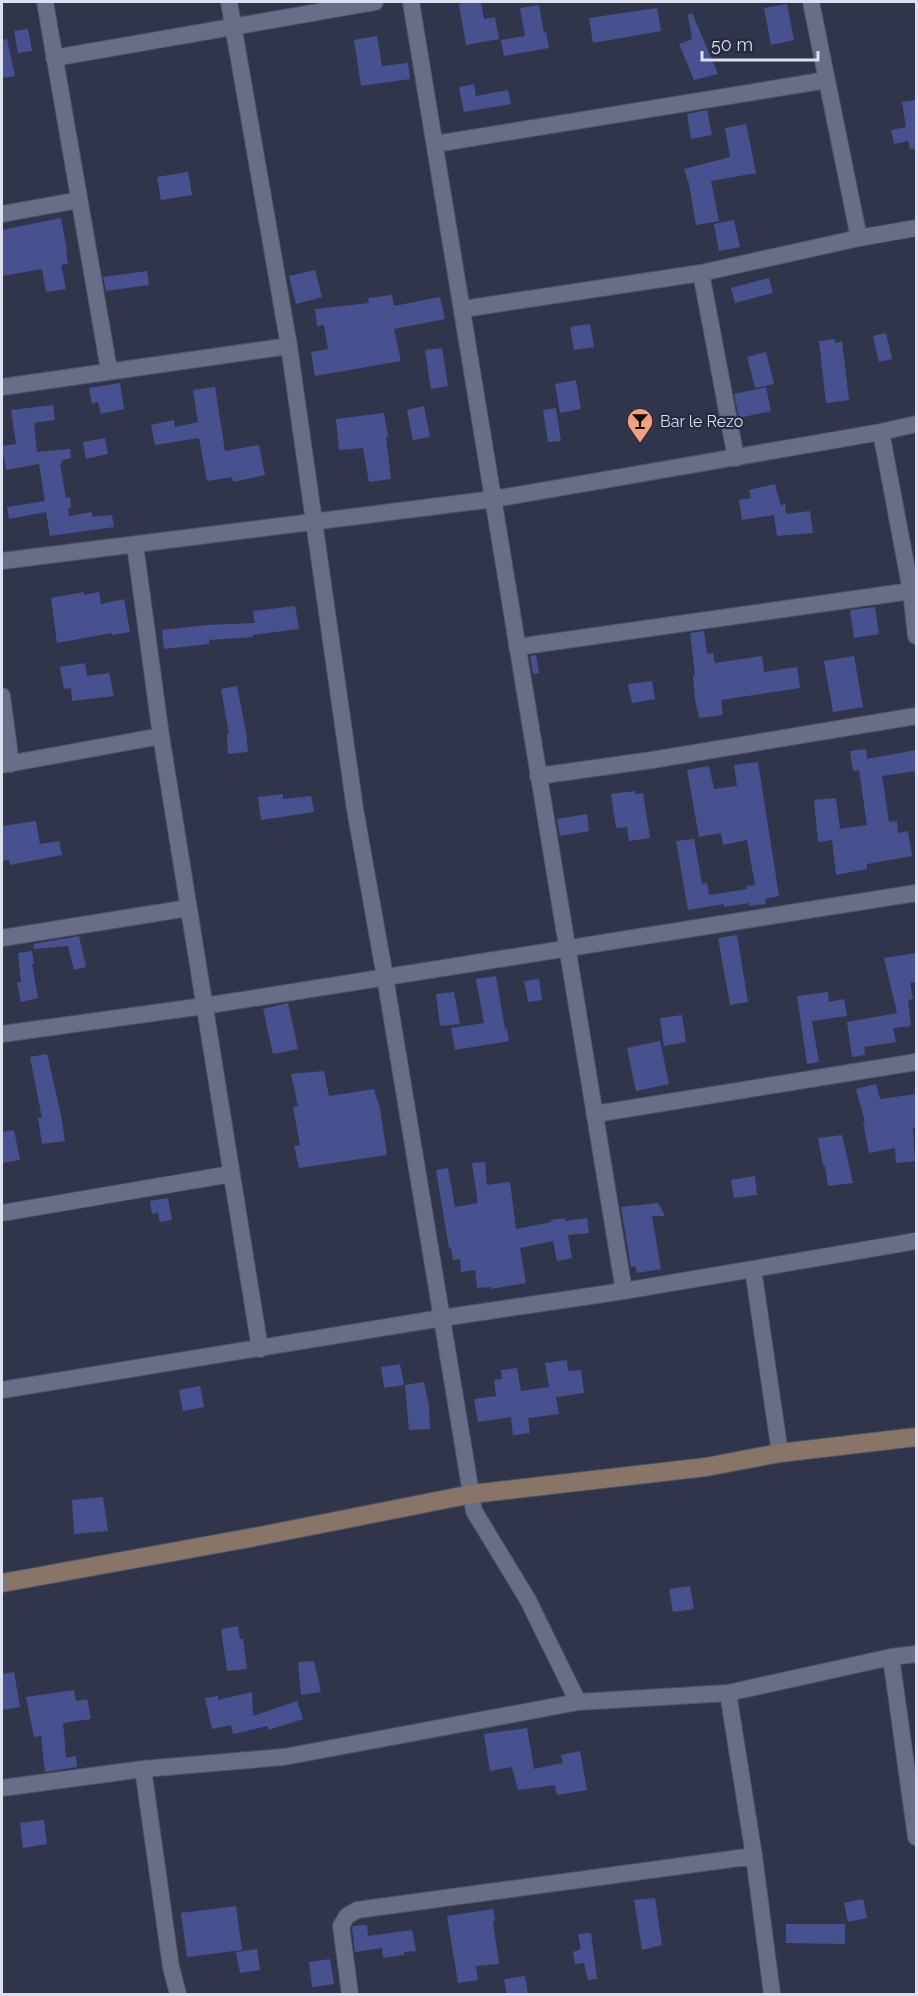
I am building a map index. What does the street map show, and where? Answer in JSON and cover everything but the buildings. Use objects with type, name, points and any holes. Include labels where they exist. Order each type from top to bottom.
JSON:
[{"type":"street","points":[[45,2],[110,370]]},
{"type":"street","points":[[229,2],[289,346],[316,522],[355,809],[386,977],[474,1511],[528,1600],[578,1702]]},
{"type":"street","points":[[54,58],[375,2]]},
{"type":"street","points":[[411,2],[624,1291]]},
{"type":"street","points":[[811,2],[859,238]]},
{"type":"street","points":[[435,144],[827,80]]},
{"type":"street","points":[[2,214],[79,201]]},
{"type":"street","points":[[463,309],[701,273],[859,238],[916,228]]},
{"type":"street","points":[[701,273],[736,458]]},
{"type":"street","points":[[2,387],[289,346]]},
{"type":"street","points":[[2,561],[494,499],[736,458],[916,424]]},
{"type":"street","points":[[881,432],[911,591],[916,636]]},
{"type":"street","points":[[135,545],[161,736],[260,1349]]},
{"type":"street","points":[[517,647],[911,591]]},
{"type":"street","points":[[2,696],[6,764],[161,736]]},
{"type":"street","points":[[538,776],[652,760],[916,716]]},
{"type":"street","points":[[2,1034],[204,1006],[916,893]]},
{"type":"street","points":[[2,938],[188,908]]},
{"type":"street","points":[[595,1114],[916,1062]]},
{"type":"street","points":[[2,1213],[231,1174]]},
{"type":"street","points":[[2,1390],[442,1318],[624,1291],[916,1241]]},
{"type":"street","points":[[753,1269],[780,1453]]},
{"type":"street","points":[[2,1583],[260,1536],[472,1494],[706,1467],[780,1453],[916,1437]]},
{"type":"street","points":[[2,1788],[143,1769],[284,1757],[578,1702],[728,1693],[891,1657],[916,1654]]},
{"type":"street","points":[[891,1657],[916,1837]]},
{"type":"street","points":[[728,1693],[754,1856],[772,1995]]},
{"type":"street","points":[[143,1769],[171,1967],[178,1995]]},
{"type":"street","points":[[350,1995],[341,1926],[347,1916],[357,1910],[754,1856]]},
{"type":"place","name":"Bar le Rezo","points":[[640,444]]}]
